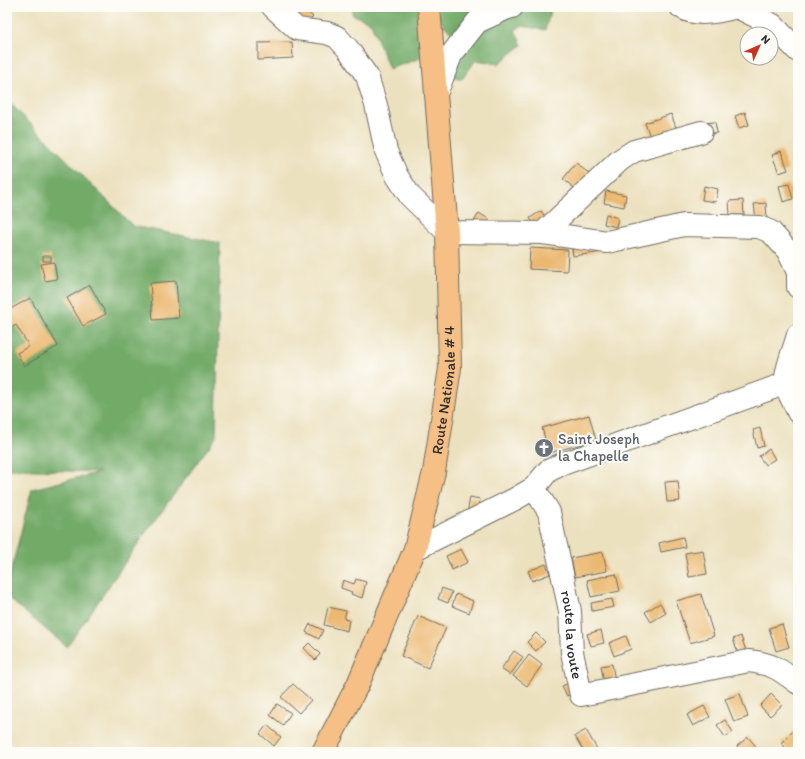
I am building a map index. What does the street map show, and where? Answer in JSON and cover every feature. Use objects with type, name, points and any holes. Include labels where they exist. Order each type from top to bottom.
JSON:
[{"type":"main road","name":"Route Nationale # 4","points":[[323,752],[358,684],[415,549],[434,472],[450,368],[447,232],[430,7]]},
{"type":"street","points":[[273,7],[297,29],[327,33],[337,37],[348,49],[366,76],[376,104],[386,152],[397,176],[410,196],[447,232],[543,233],[607,242],[684,225],[759,226],[771,232],[788,251],[798,272],[798,287]]},
{"type":"street","points":[[436,94],[452,55],[477,22],[512,7]]},
{"type":"street","points":[[681,7],[688,12],[705,13],[738,7],[773,25],[798,51]]},
{"type":"street","points":[[543,233],[620,160],[634,152],[701,132]]},
{"type":"street","points":[[798,335],[794,352],[788,367],[798,412]]},
{"type":"street","points":[[415,549],[534,488],[548,471],[560,465],[792,381]]},
{"type":"street","name":"route la voute","points":[[534,488],[550,512],[570,611],[572,652],[581,695],[749,662],[764,663],[778,669],[798,683]]},
{"type":"green space","points":[[353,7],[418,7],[422,27],[421,58],[389,69],[371,23],[352,14]]},
{"type":"green space","points":[[438,7],[552,7],[545,30],[522,26],[515,30],[522,45],[498,64],[476,60],[462,79],[446,75],[456,38],[439,20]]},
{"type":"green space","points":[[7,100],[133,226],[220,243],[216,437],[144,535],[67,647],[7,597],[7,586],[32,489],[100,472],[7,469]]},
{"type":"building","points":[[280,7],[302,7],[313,17],[302,28]]},
{"type":"building","points":[[292,42],[293,58],[258,60],[258,43]]},
{"type":"building","points":[[745,112],[749,125],[739,128],[735,116]]},
{"type":"building","points":[[671,114],[677,130],[651,139],[645,123]]},
{"type":"building","points":[[715,122],[717,133],[704,134],[703,123]]},
{"type":"building","points":[[781,151],[788,170],[779,173],[772,155]]},
{"type":"building","points":[[576,163],[592,176],[579,192],[563,179]]},
{"type":"building","points":[[789,184],[793,199],[783,202],[779,186]]},
{"type":"building","points":[[704,186],[718,189],[716,202],[702,200]]},
{"type":"building","points":[[606,191],[626,195],[624,207],[604,203]]},
{"type":"building","points":[[743,200],[744,215],[730,215],[729,201]]},
{"type":"building","points":[[766,203],[767,219],[756,220],[754,204]]},
{"type":"building","points":[[541,211],[546,218],[535,226],[530,218]]},
{"type":"building","points":[[479,213],[490,220],[484,229],[473,223]]},
{"type":"building","points":[[606,214],[618,218],[616,227],[604,224]]},
{"type":"building","points":[[530,248],[568,250],[567,271],[529,269]]},
{"type":"building","points":[[572,248],[604,252],[573,256]]},
{"type":"building","points":[[43,256],[51,256],[51,261],[43,261]]},
{"type":"building","points":[[54,262],[57,279],[45,281],[41,264]]},
{"type":"building","points":[[176,281],[179,318],[153,320],[150,283]]},
{"type":"building","points":[[90,285],[106,314],[83,326],[67,298]]},
{"type":"building","points":[[30,298],[58,346],[24,366],[17,353],[29,346],[16,325],[8,330],[7,311]]},
{"type":"building","points":[[589,415],[596,440],[549,453],[542,428]]},
{"type":"building","points":[[760,428],[764,446],[757,448],[753,430]]},
{"type":"building","points":[[769,449],[775,459],[765,465],[759,456]]},
{"type":"building","points":[[678,481],[680,501],[667,502],[665,482]]},
{"type":"building","points":[[470,497],[480,499],[477,516],[467,514]]},
{"type":"building","points":[[683,537],[685,547],[661,552],[659,543]]},
{"type":"building","points":[[461,549],[468,562],[452,570],[446,556]]},
{"type":"building","points":[[703,550],[707,574],[689,577],[685,553]]},
{"type":"building","points":[[603,552],[607,571],[575,577],[571,558]]},
{"type":"building","points":[[546,564],[550,574],[532,581],[528,571]]},
{"type":"building","points":[[616,574],[620,591],[591,597],[587,580]]},
{"type":"building","points":[[356,579],[366,582],[362,598],[341,588],[343,580],[354,584]]},
{"type":"building","points":[[442,588],[452,592],[448,603],[438,599]]},
{"type":"building","points":[[456,594],[473,601],[469,613],[452,606]]},
{"type":"building","points":[[701,594],[714,636],[690,643],[676,601]]},
{"type":"building","points":[[612,599],[614,607],[592,611],[591,603]]},
{"type":"building","points":[[660,603],[666,613],[651,622],[645,612]]},
{"type":"building","points":[[328,607],[346,611],[344,619],[349,620],[347,631],[324,625]]},
{"type":"building","points":[[418,616],[446,628],[428,668],[401,656]]},
{"type":"building","points":[[310,624],[323,630],[319,639],[306,632]]},
{"type":"building","points":[[782,624],[789,647],[776,651],[769,628]]},
{"type":"building","points":[[601,630],[604,643],[591,646],[587,634]]},
{"type":"building","points":[[536,633],[545,642],[536,651],[527,642]]},
{"type":"building","points":[[626,636],[631,649],[614,656],[609,643]]},
{"type":"building","points":[[741,636],[746,651],[738,654],[733,639]]},
{"type":"building","points":[[309,643],[320,654],[315,660],[304,648]]},
{"type":"building","points":[[514,651],[523,657],[510,675],[501,669]]},
{"type":"building","points":[[529,655],[542,665],[527,686],[513,676]]},
{"type":"building","points":[[612,664],[615,681],[604,683],[601,666]]},
{"type":"building","points":[[293,684],[311,700],[299,713],[281,697]]},
{"type":"building","points":[[567,684],[572,694],[567,696],[562,686]]},
{"type":"building","points":[[740,694],[748,717],[734,722],[725,699]]},
{"type":"building","points":[[771,694],[782,705],[770,716],[760,706]]},
{"type":"building","points":[[277,704],[291,713],[283,725],[270,715]]},
{"type":"building","points":[[704,706],[710,717],[693,726],[687,715]]},
{"type":"building","points":[[725,720],[733,732],[725,737],[717,725]]},
{"type":"building","points":[[267,725],[281,737],[274,746],[260,734]]},
{"type":"building","points":[[795,729],[798,732],[798,752],[790,752],[781,743]]},
{"type":"building","points":[[586,730],[597,749],[592,752],[584,752],[575,736]]},
{"type":"building","points":[[748,737],[759,750],[757,752],[742,752],[737,746]]},
{"type":"place","name":"Saint Joseph la Chapelle","points":[[544,448]]}]
